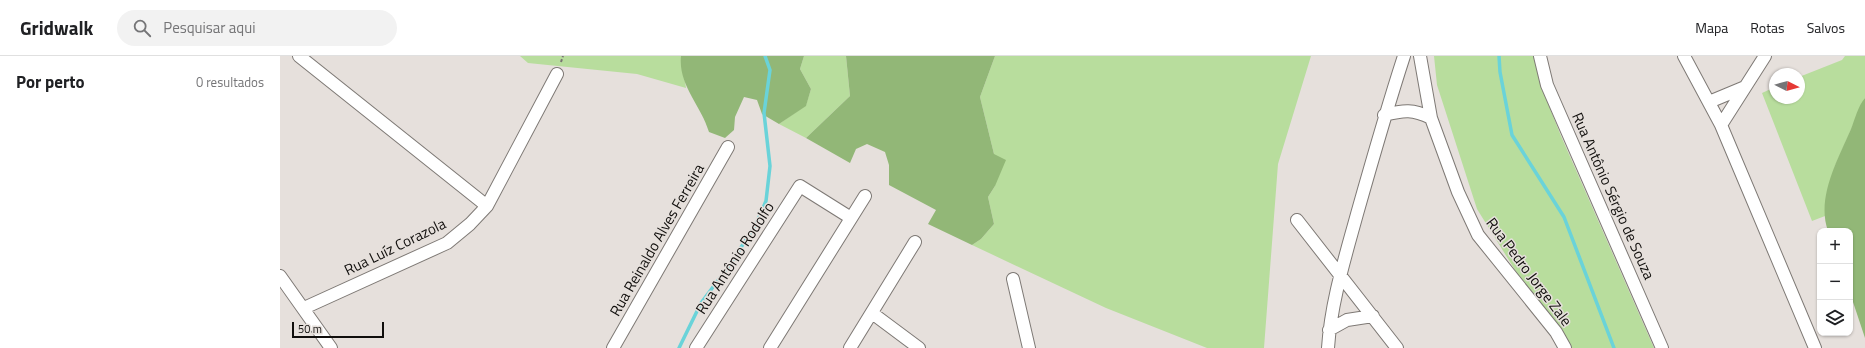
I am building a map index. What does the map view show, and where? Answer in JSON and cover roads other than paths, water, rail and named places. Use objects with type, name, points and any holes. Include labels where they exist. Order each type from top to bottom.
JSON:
[{"type":"street","points":[[299,56],[487,206]]},
{"type":"street","points":[[1328,348],[1329,330],[1340,275],[1384,115],[1404,56]]},
{"type":"street","name":"Rua Pedro Jorge Zale","points":[[1420,56],[1431,118],[1458,192],[1478,235],[1556,332],[1565,348]]},
{"type":"street","name":"Rua Antônio Sérgio de Souza","points":[[1540,56],[1547,85],[1662,348]]},
{"type":"street","points":[[1684,56],[1721,125],[1815,348]]},
{"type":"street","points":[[1721,125],[1764,56]]},
{"type":"street","name":"Rua Luíz Corazola","points":[[304,308],[447,243],[470,224],[487,206],[557,74]]},
{"type":"street","points":[[1709,102],[1745,87]]},
{"type":"street","points":[[1384,115],[1402,110],[1418,111],[1431,118]]},
{"type":"street","name":"Rua Reinaldo Alves Ferreira","points":[[613,348],[728,147]]},
{"type":"street","name":"Rua Antônio Rodolfo","points":[[696,348],[800,186],[851,218]]},
{"type":"street","points":[[770,348],[865,196]]},
{"type":"street","points":[[1297,220],[1397,348]]},
{"type":"street","points":[[850,348],[915,242]]},
{"type":"street","points":[[280,276],[331,348]]},
{"type":"street","points":[[1013,279],[1029,348]]},
{"type":"street","points":[[872,313],[919,348]]},
{"type":"street","points":[[1329,330],[1347,320],[1373,316]]},
{"type":"waterway","points":[[679,348],[701,303],[731,263],[756,224],[766,201],[770,166],[764,113],[770,70],[765,56]]},
{"type":"waterway","points":[[1499,56],[1500,72],[1512,135],[1564,217],[1614,348]]}]
